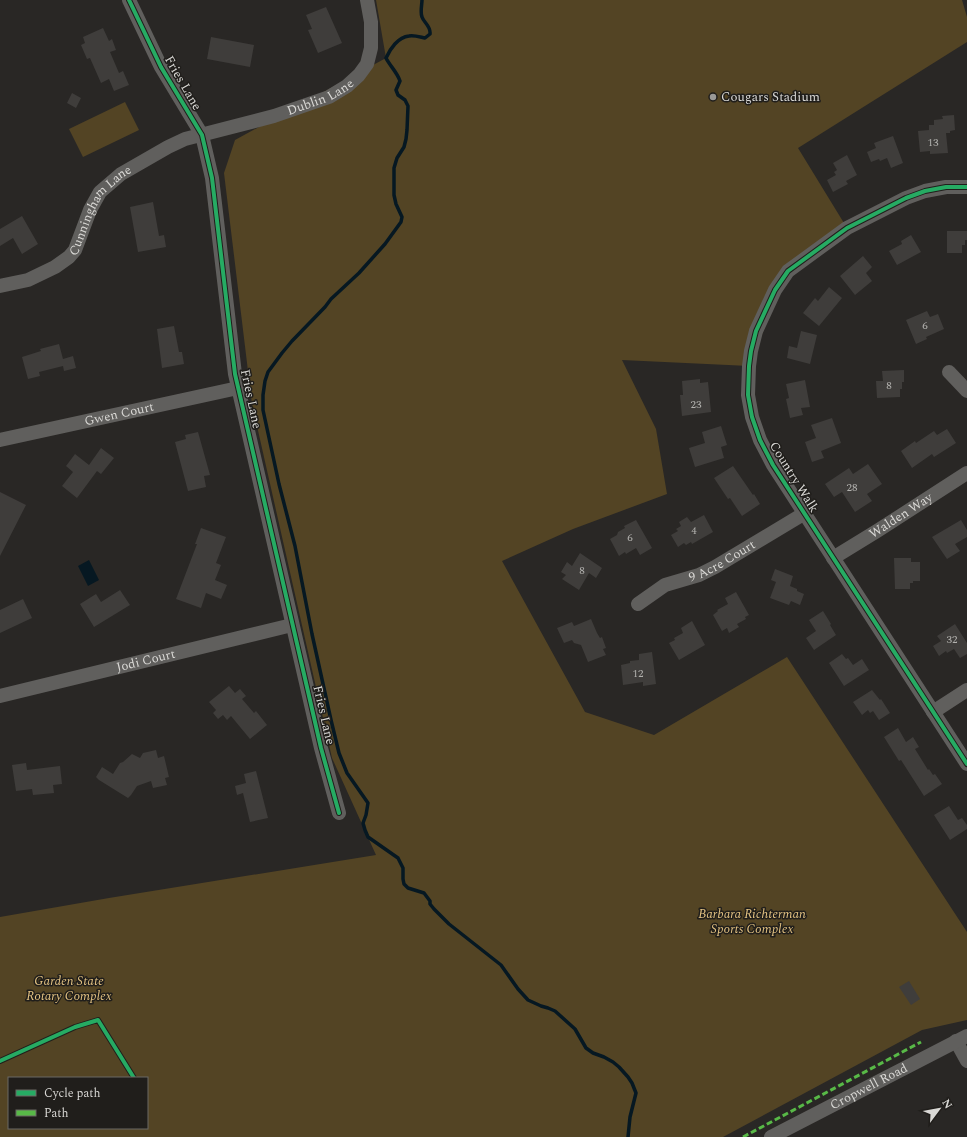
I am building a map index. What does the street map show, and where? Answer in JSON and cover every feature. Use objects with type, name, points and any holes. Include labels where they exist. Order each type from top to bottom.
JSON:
[{"type":"street","name":"Fries Lane","points":[[129,0],[161,67],[202,135],[212,178],[235,374],[321,748],[339,813]]},
{"type":"street","name":"Dublin Lane","points":[[202,135],[274,116],[329,96],[347,86],[360,75],[368,64],[372,48],[371,22],[367,0]]},
{"type":"street","name":"Cunningham Lane","points":[[0,286],[28,280],[55,267],[69,257],[75,250],[90,210],[100,192],[121,174],[168,147],[184,140],[202,135]]},
{"type":"street","name":"Country Walk","points":[[967,187],[946,187],[925,191],[906,198],[847,228],[788,271],[775,290],[756,331],[749,366],[748,395],[752,417],[760,440],[773,465],[967,764]]},
{"type":"street","points":[[949,372],[967,391]]},
{"type":"street","name":"Gwen Court","points":[[0,440],[238,388]]},
{"type":"street","name":"Walden Way","points":[[833,558],[967,473]]},
{"type":"street","name":"9 Acre Court","points":[[638,604],[664,585],[699,575],[715,567],[804,513]]},
{"type":"street","name":"Jodi Court","points":[[0,696],[292,625]]},
{"type":"street","points":[[933,712],[967,690]]},
{"type":"street","points":[[961,1039],[967,1061]]},
{"type":"street","name":"Cropwell Road","points":[[771,1137],[961,1039]]},
{"type":"green space","points":[[376,0],[962,0],[967,17],[967,42],[798,148],[847,228],[788,271],[749,366],[622,360],[656,429],[667,494],[573,529],[502,561],[585,712],[654,735],[787,657],[967,932],[967,1020],[922,1030],[723,1137],[0,1137],[0,917],[376,855],[332,758],[252,404],[224,173],[235,140],[386,58]]},
{"type":"green space","points":[[125,102],[139,130],[83,157],[69,129]]},
{"type":"water","points":[[89,560],[99,580],[88,586],[78,566]]},
{"type":"building","points":[[326,7],[342,43],[318,53],[308,30],[312,29],[306,15]]},
{"type":"building","points":[[103,28],[109,41],[112,39],[116,50],[110,52],[119,73],[123,71],[129,85],[114,91],[109,79],[101,83],[90,58],[87,59],[81,45],[85,43],[83,37]]},
{"type":"building","points":[[211,37],[254,45],[250,67],[207,59]]},
{"type":"building","points":[[72,93],[81,98],[76,108],[67,103]]},
{"type":"building","points":[[954,115],[955,130],[950,131],[950,133],[946,133],[948,153],[930,154],[930,151],[920,152],[918,131],[929,130],[929,125],[934,125],[934,120],[943,119],[942,116]]},
{"type":"building","points":[[893,136],[903,163],[891,168],[887,158],[880,161],[879,159],[871,162],[867,152],[876,148],[874,143]]},
{"type":"building","points":[[847,155],[857,175],[846,181],[848,184],[833,192],[827,180],[836,175],[834,172],[837,170],[833,163]]},
{"type":"building","points":[[153,202],[159,236],[164,235],[166,247],[138,252],[130,207]]},
{"type":"building","points":[[22,216],[38,244],[22,254],[13,238],[0,246],[0,229]]},
{"type":"building","points":[[947,231],[967,231],[967,240],[965,240],[965,245],[962,245],[962,253],[947,253]]},
{"type":"building","points":[[911,235],[921,252],[897,265],[889,251],[902,244],[901,241]]},
{"type":"building","points":[[863,256],[872,267],[866,273],[872,281],[855,295],[840,276]]},
{"type":"building","points":[[829,287],[842,298],[819,326],[803,313],[815,298],[818,301]]},
{"type":"building","points":[[927,311],[930,317],[938,314],[944,329],[926,337],[927,339],[916,344],[906,320]]},
{"type":"building","points":[[174,326],[179,352],[182,352],[184,364],[162,368],[157,329]]},
{"type":"building","points":[[801,331],[817,335],[810,364],[787,358],[789,346],[797,348]]},
{"type":"building","points":[[59,344],[63,359],[73,356],[76,368],[64,371],[63,366],[39,372],[40,376],[28,379],[22,357],[41,351],[40,349]]},
{"type":"building","points":[[904,370],[904,382],[902,382],[902,389],[900,389],[900,397],[877,398],[876,381],[883,381],[882,371]]},
{"type":"building","points":[[700,379],[700,383],[708,382],[711,412],[682,416],[680,395],[683,395],[682,381]]},
{"type":"building","points":[[805,380],[810,407],[801,408],[803,415],[790,418],[786,399],[789,398],[786,384]]},
{"type":"building","points":[[832,418],[841,443],[821,451],[824,458],[812,462],[805,442],[816,438],[811,425]]},
{"type":"building","points":[[721,426],[727,445],[721,447],[724,458],[695,467],[689,448],[705,443],[702,432]]},
{"type":"building","points":[[947,429],[956,443],[934,457],[932,454],[912,468],[901,451],[915,441],[916,443],[934,431],[937,435]]},
{"type":"building","points":[[198,432],[210,475],[204,476],[206,487],[188,491],[175,442],[186,439],[185,435]]},
{"type":"building","points":[[101,448],[114,458],[101,474],[97,471],[77,498],[62,486],[73,472],[66,466],[75,454],[89,465]]},
{"type":"building","points":[[868,464],[882,484],[867,494],[872,501],[855,512],[842,492],[834,497],[825,484],[849,468],[853,474]]},
{"type":"building","points":[[733,466],[760,504],[742,516],[714,478]]},
{"type":"building","points":[[0,492],[26,505],[0,556]]},
{"type":"building","points":[[704,515],[713,532],[692,544],[691,542],[686,545],[684,543],[678,547],[671,535],[678,531],[676,529],[681,526],[679,522],[687,517],[691,522]]},
{"type":"building","points":[[636,520],[652,548],[640,555],[636,548],[619,556],[610,539],[625,528],[624,526]]},
{"type":"building","points":[[961,520],[967,530],[967,537],[955,544],[960,551],[947,559],[932,537]]},
{"type":"building","points":[[201,528],[226,537],[216,563],[221,565],[215,580],[227,585],[221,599],[206,593],[201,608],[176,599],[197,544],[195,544]]},
{"type":"building","points":[[580,553],[602,568],[596,578],[589,573],[579,590],[562,579],[566,575],[561,572],[567,562],[572,566]]},
{"type":"building","points":[[894,558],[911,558],[911,562],[920,562],[920,581],[913,581],[913,583],[910,583],[910,589],[895,589]]},
{"type":"building","points":[[775,569],[793,576],[790,586],[804,594],[800,605],[791,601],[789,605],[770,598],[776,582],[771,580]]},
{"type":"building","points":[[120,590],[130,605],[94,627],[80,604],[96,594],[101,602]]},
{"type":"building","points":[[736,592],[749,615],[745,617],[746,619],[737,624],[739,627],[729,633],[727,628],[722,631],[713,615],[718,611],[717,610],[728,604],[725,598]]},
{"type":"building","points":[[23,599],[32,618],[0,633],[0,610]]},
{"type":"building","points":[[823,611],[836,635],[814,650],[806,638],[816,631],[809,620]]},
{"type":"building","points":[[591,619],[600,638],[602,637],[606,648],[603,649],[606,655],[588,662],[581,645],[574,643],[572,640],[564,643],[557,628],[572,622],[574,626]]},
{"type":"building","points":[[692,621],[705,645],[679,660],[669,643],[683,633],[681,628]]},
{"type":"building","points":[[955,624],[967,643],[967,654],[960,658],[954,649],[947,653],[946,651],[939,656],[933,646],[941,641],[937,636]]},
{"type":"building","points":[[652,652],[656,684],[643,686],[643,682],[623,685],[621,665],[630,663],[630,661],[639,660],[639,654]]},
{"type":"building","points":[[842,654],[846,659],[848,658],[853,665],[862,659],[869,670],[844,686],[829,663]]},
{"type":"building","points":[[229,686],[235,693],[240,689],[246,696],[242,699],[254,713],[256,711],[267,725],[250,739],[231,716],[227,720],[223,715],[218,719],[213,713],[216,710],[209,702]]},
{"type":"building","points":[[872,690],[880,700],[881,699],[890,713],[879,720],[873,711],[870,713],[868,710],[862,715],[853,702]]},
{"type":"building","points":[[898,728],[906,742],[913,737],[919,747],[915,749],[928,770],[929,769],[933,775],[935,774],[942,784],[924,796],[884,737]]},
{"type":"building","points":[[156,750],[158,758],[164,756],[169,777],[165,778],[167,785],[153,788],[151,781],[137,786],[128,798],[96,777],[102,767],[113,774],[120,763],[132,754],[140,758],[143,753]]},
{"type":"building","points":[[26,763],[27,770],[60,766],[62,784],[53,785],[54,793],[33,795],[32,789],[16,791],[12,765]]},
{"type":"building","points":[[256,771],[268,818],[250,822],[243,793],[237,795],[235,786],[246,783],[244,774]]},
{"type":"building","points":[[949,806],[958,820],[962,818],[967,825],[967,829],[950,840],[934,815]]},
{"type":"building","points":[[909,981],[920,999],[911,1005],[899,987]]},
{"type":"waterway","points":[[422,0],[421,15],[430,31],[430,34],[425,38],[411,36],[401,39],[392,47],[386,58],[400,81],[396,90],[398,95],[405,100],[408,106],[406,139],[404,147],[397,158],[394,168],[394,195],[402,217],[401,222],[385,244],[359,273],[331,299],[292,341],[268,372],[263,395],[263,410],[279,484],[295,546],[312,634],[339,753],[347,773],[368,803],[363,823],[368,837],[398,858],[403,868],[404,884],[408,888],[424,893],[434,909],[449,924],[501,965],[528,1000],[555,1011],[575,1029],[586,1048],[593,1053],[613,1062],[628,1077],[636,1093],[630,1117],[628,1137]]},
{"type":"marked path","points":[[743,1137],[921,1042]]},
{"type":"cycle path","points":[[129,0],[161,67],[202,135],[212,178],[235,374],[321,748],[339,813]]},
{"type":"cycle path","points":[[967,187],[946,187],[925,191],[906,198],[847,228],[788,271],[775,290],[756,331],[749,366],[748,395],[752,417],[760,440],[773,465],[967,764]]},
{"type":"cycle path","points":[[0,1061],[75,1027],[98,1020],[133,1077]]},
{"type":"place","name":"Cougars Stadium","points":[[713,97]]},
{"type":"park label","name":"Barbara Richterman Sports Complex","points":[[752,922]]},
{"type":"park label","name":"Garden State Rotary Complex","points":[[69,988]]}]
